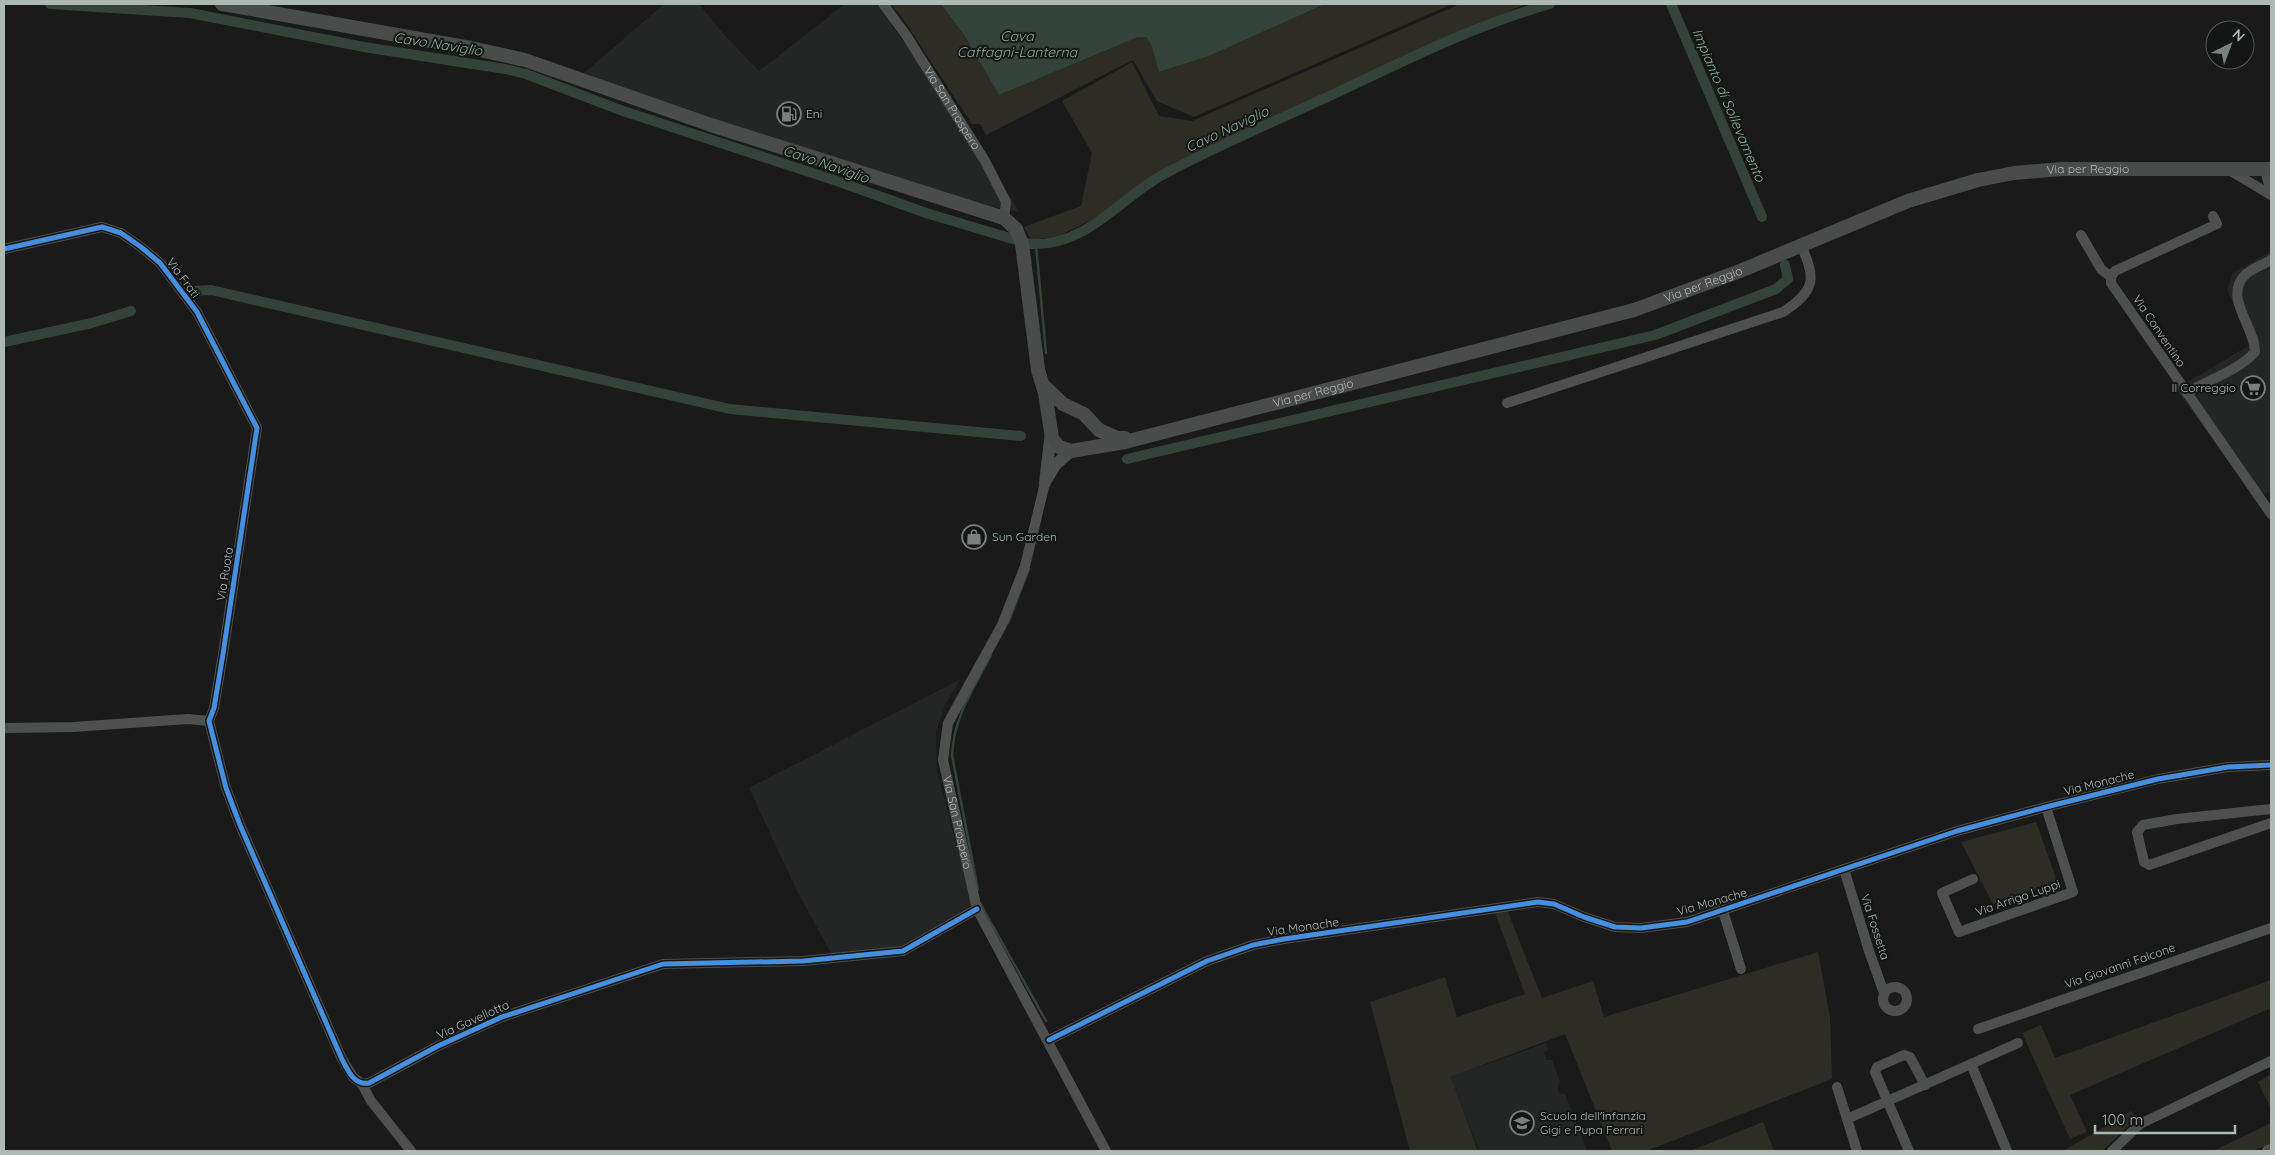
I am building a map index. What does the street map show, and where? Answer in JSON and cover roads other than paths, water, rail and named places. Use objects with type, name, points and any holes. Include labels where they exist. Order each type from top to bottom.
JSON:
[{"type":"main road","points":[[222,4],[471,48],[525,60],[711,125],[1004,218],[1016,229],[1023,252],[1038,370],[1052,438],[1059,447],[1075,450],[1089,441],[1091,424]]},
{"type":"main road","name":"Via per Reggio","points":[[1075,450],[1135,438],[1634,310],[1705,285],[1922,195],[2014,173],[2069,169],[2268,169]]},
{"type":"main road","name":"Via per Reggio","points":[[1042,385],[1057,400],[1084,414],[1091,424],[1106,434],[1117,438],[1135,438]]},
{"type":"main road","points":[[1051,428],[1062,412],[1074,410]]},
{"type":"street","name":"Via San Prospero","points":[[883,4],[906,35],[997,183],[1006,202],[1004,218]]},
{"type":"street","points":[[2268,169],[2271,194]]},
{"type":"street","points":[[2229,170],[2271,194]]},
{"type":"street","points":[[2111,277],[2115,271],[2217,224],[2213,216]]},
{"type":"street","name":"Via Frati","points":[[4,248],[102,227],[121,233],[141,247],[160,263],[196,312],[257,428]]},
{"type":"street","name":"Via Conventino","points":[[2081,235],[2101,269],[2111,277],[2111,283],[2271,514]]},
{"type":"street","points":[[1507,403],[1782,312],[1798,302],[1810,284],[1812,270],[1801,245]]},
{"type":"street","points":[[2187,394],[2206,381],[2246,361],[2255,352],[2255,339],[2238,302],[2236,290],[2244,275],[2271,260]]},
{"type":"street","name":"Via Ruota","points":[[209,721],[214,708],[257,428]]},
{"type":"street","name":"Via San Prospero","points":[[1051,428],[1045,483],[1025,566],[1002,625],[948,723],[942,760],[977,909],[1049,1040],[1106,1151]]},
{"type":"street","name":"Via San Prospero","points":[[1045,483],[1055,465],[1075,450]]},
{"type":"street","points":[[4,728],[73,727],[188,719],[209,721],[226,788],[240,825],[341,1057],[353,1078],[362,1084],[371,1101],[411,1151]]},
{"type":"street","name":"Via Monache","points":[[1049,1040],[1207,961],[1253,945],[1409,922],[1496,906],[1538,902],[1554,904],[1602,924],[1628,928],[1687,922],[1957,831],[2046,807],[2158,779],[2228,767],[2271,766]]},
{"type":"street","name":"Via Arrigo Luppi","points":[[1973,880],[1942,893],[1960,932],[2073,892],[2046,807]]},
{"type":"street","points":[[2271,809],[2177,818],[2143,825],[2137,832],[2144,862],[2149,865],[2271,824]]},
{"type":"street","name":"Via Fossetta","points":[[1844,869],[1869,951],[1884,992]]},
{"type":"street","name":"Via Gavellotta","points":[[362,1084],[502,1017],[663,964],[804,961],[903,952],[977,909]]},
{"type":"street","name":"Via Monache","points":[[1723,911],[1740,969]]},
{"type":"street","name":"Via Giovanni Falcone","points":[[1978,1029],[2271,928]]},
{"type":"street","points":[[1847,1119],[2018,1043]]},
{"type":"street","points":[[1909,1151],[1875,1072],[1877,1067],[1904,1055],[1910,1057],[1925,1085]]},
{"type":"street","points":[[2112,1151],[2140,1124],[2271,1061]]},
{"type":"street","points":[[1971,1064],[2007,1151]]},
{"type":"street","points":[[1837,1087],[1857,1151]]},
{"type":"water","name":"Cava Caffagni-Lanterna","points":[[941,4],[1325,4],[1209,56],[1159,72],[1151,44],[1146,37],[1138,37],[999,95],[964,35]]},
{"type":"waterway","name":"Cavo Naviglio","points":[[50,4],[190,13],[364,47],[526,74],[623,111],[837,181],[926,213],[1030,244],[1051,243],[1070,237],[1104,218],[1151,182],[1210,151],[1441,44],[1522,12],[1550,4]]},
{"type":"waterway","name":"Impianto di Sollevamento","points":[[1671,4],[1762,217]]},
{"type":"waterway","points":[[1036,245],[1046,353]]},
{"type":"waterway","points":[[1127,459],[1655,335],[1776,289],[1788,279],[1785,265]]},
{"type":"waterway","points":[[194,291],[211,290],[730,409],[1021,436]]},
{"type":"waterway","points":[[4,342],[92,323],[131,311]]},
{"type":"waterway","points":[[1008,623],[1029,569]]},
{"type":"waterway","points":[[978,890],[952,755],[961,715],[991,655]]},
{"type":"waterway","points":[[980,903],[1046,1021]]},
{"type":"place","name":"Eni","points":[[789,114]]},
{"type":"place","name":"Il Correggio","points":[[2253,388]]},
{"type":"place","name":"Sun Garden","points":[[974,537]]},
{"type":"place","name":"Scuola dell'infanzia Gigi e Pupa Ferrari","points":[[1522,1123]]}]
